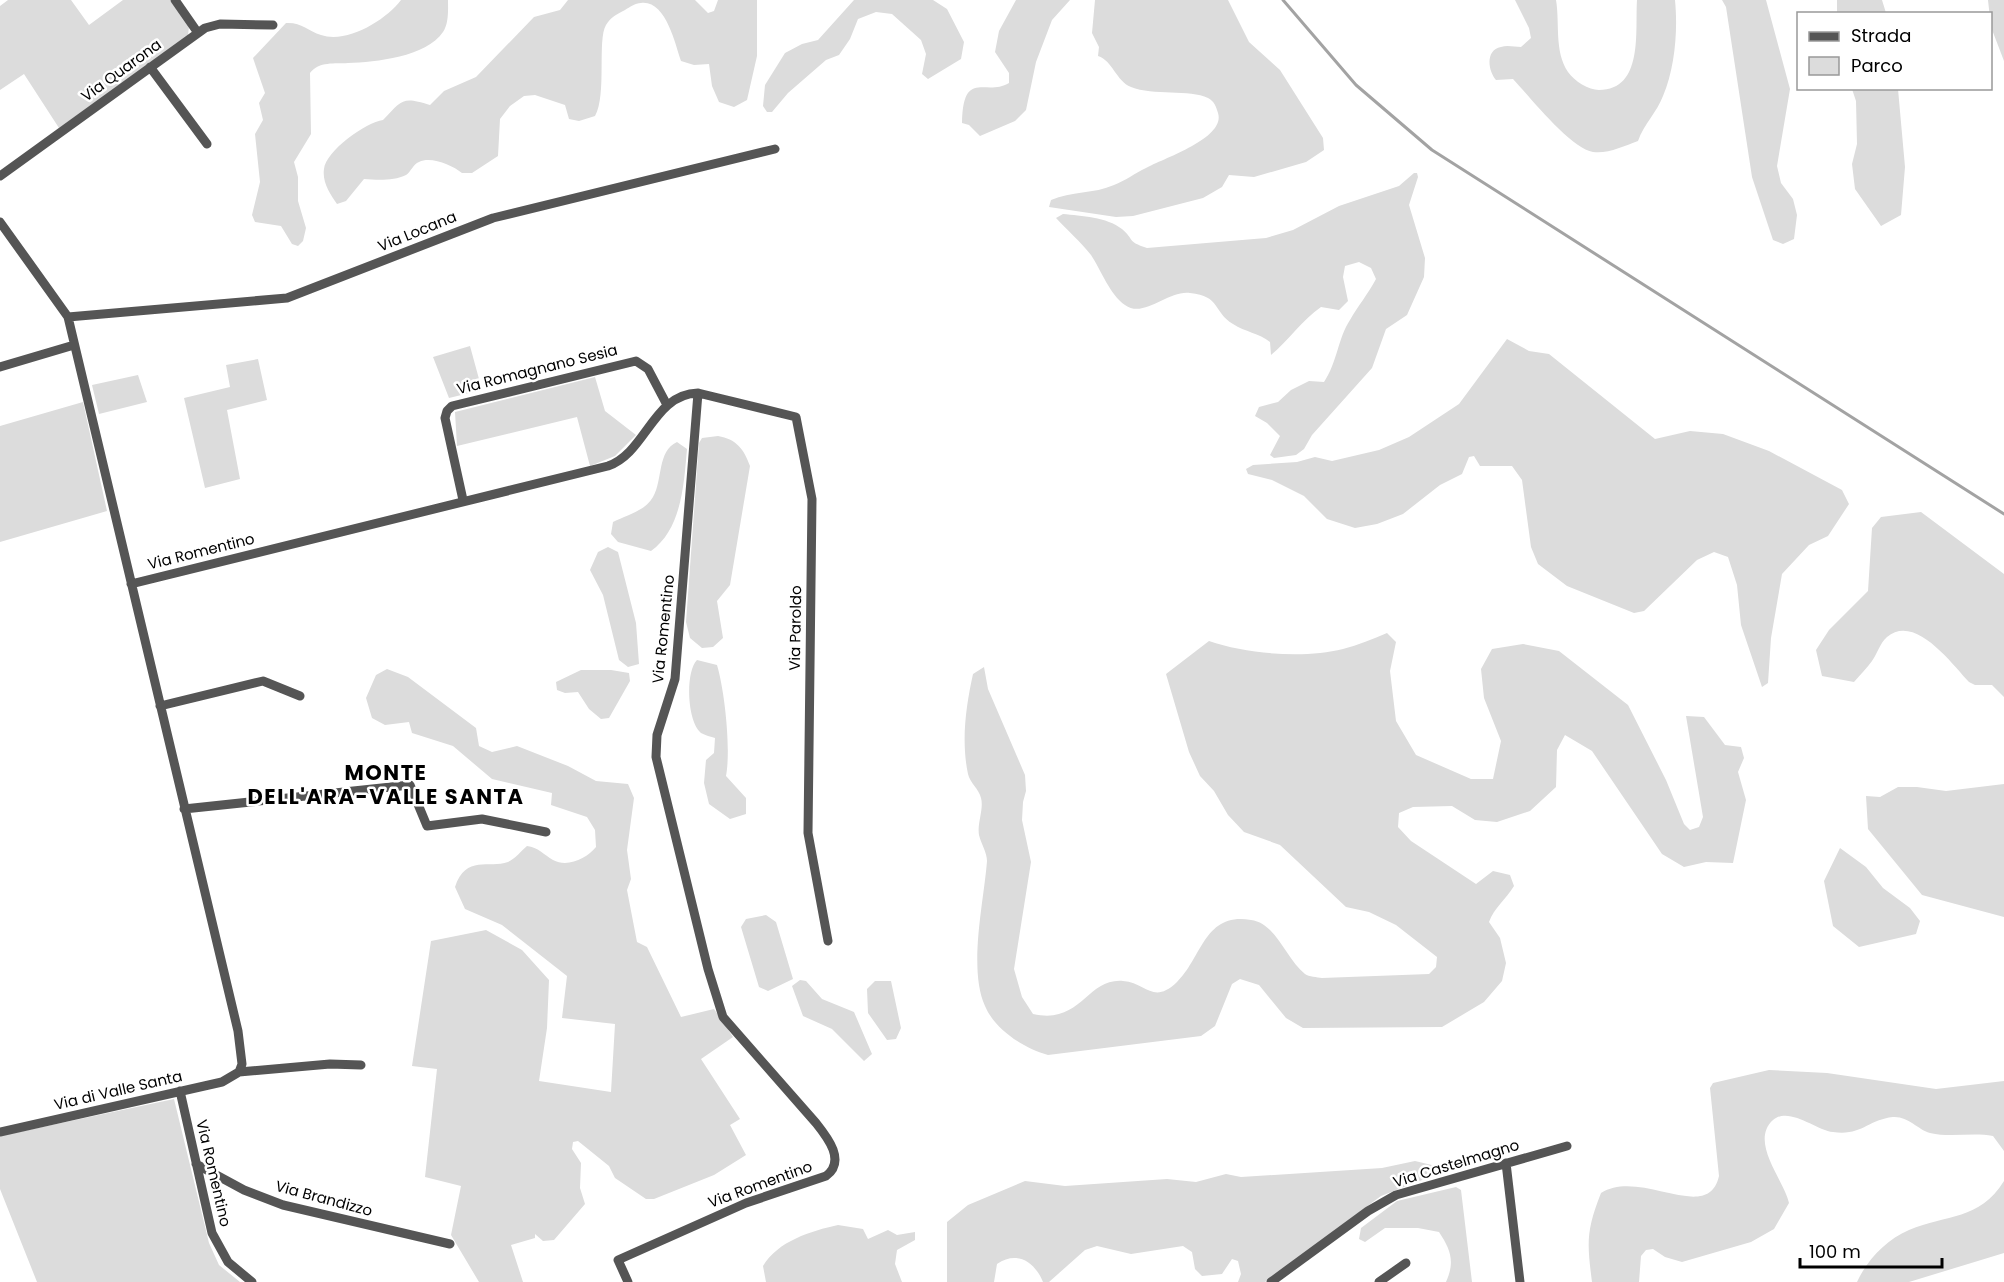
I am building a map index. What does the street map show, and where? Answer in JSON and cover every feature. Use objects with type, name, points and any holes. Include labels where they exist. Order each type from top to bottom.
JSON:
[{"type":"street","points":[[175,0],[198,33]]},
{"type":"street","name":"Via Quarona","points":[[0,176],[208,26],[273,24]]},
{"type":"street","points":[[150,67],[207,144]]},
{"type":"street","name":"Via Locana","points":[[68,316],[287,298],[493,218],[775,149]]},
{"type":"street","points":[[0,222],[68,316],[238,1031],[242,1064],[239,1072]]},
{"type":"street","points":[[0,367],[74,345]]},
{"type":"street","name":"Via Romagnano Sesia","points":[[463,500],[446,418],[447,411],[452,406],[636,361],[650,371],[668,405]]},
{"type":"street","name":"Via Romentino","points":[[131,584],[463,500],[613,465],[627,454],[668,405],[680,397],[698,393],[676,669],[673,689],[657,735],[656,757],[706,959],[723,1017],[816,1123],[829,1140],[835,1160],[833,1170],[826,1176],[746,1203],[618,1260],[628,1282]]},
{"type":"street","name":"Via Paroldo","points":[[698,393],[796,417],[812,499],[808,833],[828,941]]},
{"type":"street","points":[[160,706],[263,681],[274,683],[300,696]]},
{"type":"street","points":[[184,809],[410,785],[427,826],[482,819],[546,832]]},
{"type":"street","name":"Via di Valle Santa","points":[[0,1132],[222,1082],[239,1072],[330,1064],[361,1065]]},
{"type":"street","name":"Via Romentino","points":[[180,1091],[208,1222],[216,1243],[228,1262],[252,1282]]},
{"type":"street","name":"Via Castelmagno","points":[[1271,1282],[1383,1201],[1411,1189],[1567,1146]]},
{"type":"street","points":[[1506,1162],[1520,1282]]},
{"type":"street","name":"Via Brandizzo","points":[[196,1164],[244,1190],[284,1204],[450,1244]]},
{"type":"street","points":[[1379,1282],[1406,1263]]},
{"type":"green space","points":[[8,0],[71,0],[89,25],[123,0],[170,0],[189,26],[188,36],[59,128],[24,74],[0,90],[0,6]]},
{"type":"green space","points":[[401,0],[448,0],[448,16],[443,32],[425,47],[413,53],[372,61],[328,64],[310,73],[311,134],[294,162],[298,177],[298,201],[306,228],[303,241],[298,246],[292,244],[281,226],[255,222],[252,215],[260,182],[255,134],[263,120],[259,103],[265,93],[253,58],[286,23],[300,25],[321,35],[342,36],[376,22]]},
{"type":"green space","points":[[568,0],[695,0],[708,13],[714,11],[718,0],[757,0],[757,56],[747,100],[734,107],[719,102],[712,86],[709,64],[694,65],[681,61],[668,24],[657,8],[650,4],[633,5],[614,16],[603,32],[601,95],[595,116],[579,121],[569,119],[565,105],[535,95],[524,96],[510,106],[500,119],[498,156],[472,173],[462,173],[441,162],[424,160],[401,177],[385,180],[364,179],[346,201],[337,204],[327,188],[324,169],[332,154],[348,138],[367,126],[383,120],[403,102],[414,101],[430,105],[444,91],[476,77],[534,17],[560,10]]},
{"type":"green space","points":[[854,0],[933,0],[947,9],[964,42],[961,59],[928,79],[922,74],[926,54],[921,40],[892,14],[876,12],[858,19],[850,39],[839,55],[826,60],[788,93],[772,112],[767,112],[763,106],[765,85],[785,53],[802,44],[818,40]]},
{"type":"green space","points":[[1016,0],[1070,0],[1052,20],[1036,62],[1026,110],[1015,121],[980,136],[969,125],[962,123],[963,106],[971,90],[1009,83],[1009,73],[995,52],[999,31]]},
{"type":"green space","points":[[1095,0],[1228,0],[1249,42],[1280,70],[1323,138],[1324,150],[1306,162],[1254,177],[1229,175],[1222,187],[1203,198],[1133,216],[1116,217],[1049,207],[1051,200],[1106,188],[1192,146],[1213,131],[1218,122],[1216,108],[1208,98],[1200,95],[1140,90],[1126,84],[1107,62],[1098,56],[1099,47],[1092,33]]},
{"type":"green space","points":[[1515,0],[1556,0],[1559,46],[1564,64],[1578,82],[1586,87],[1599,90],[1613,87],[1624,80],[1630,69],[1636,42],[1637,0],[1675,0],[1676,36],[1667,85],[1638,141],[1604,152],[1584,149],[1562,132],[1513,79],[1496,80],[1490,66],[1492,52],[1503,46],[1521,47],[1531,38],[1529,28]]},
{"type":"green space","points":[[1722,0],[1766,0],[1790,89],[1777,166],[1781,183],[1793,199],[1797,215],[1794,239],[1783,244],[1773,240],[1752,177],[1726,7]]},
{"type":"green space","points":[[1837,0],[1882,0],[1886,12],[1837,12]]},
{"type":"green space","points":[[1988,0],[2004,0],[2004,61],[1992,30],[1992,12],[1989,12]]},
{"type":"green space","points":[[1852,90],[1898,90],[1905,167],[1901,215],[1881,226],[1855,189],[1852,164],[1857,144],[1856,101]]},
{"type":"green space","points":[[1417,173],[1418,177],[1409,205],[1425,258],[1424,277],[1407,315],[1386,329],[1372,368],[1312,435],[1304,449],[1296,455],[1274,458],[1270,455],[1280,436],[1267,423],[1255,416],[1259,407],[1278,402],[1291,390],[1309,381],[1324,382],[1332,367],[1346,327],[1376,279],[1371,268],[1359,262],[1345,266],[1343,277],[1348,301],[1339,310],[1321,307],[1271,355],[1270,342],[1233,324],[1207,297],[1182,293],[1140,309],[1125,305],[1110,289],[1091,255],[1056,218],[1063,214],[1109,222],[1122,229],[1133,242],[1147,248],[1266,238],[1293,230],[1339,206],[1399,186]]},
{"type":"green space","points":[[1507,339],[1529,351],[1549,354],[1655,439],[1690,431],[1723,434],[1769,451],[1842,490],[1849,504],[1828,536],[1809,545],[1782,574],[1771,638],[1768,683],[1762,687],[1741,625],[1737,585],[1728,557],[1714,552],[1697,560],[1644,611],[1634,613],[1567,586],[1538,564],[1531,547],[1522,480],[1512,466],[1480,466],[1474,456],[1469,457],[1462,474],[1440,485],[1403,514],[1377,524],[1355,528],[1327,519],[1304,496],[1272,480],[1248,474],[1246,469],[1253,465],[1297,462],[1315,457],[1332,461],[1379,450],[1409,437],[1459,404]]},
{"type":"green space","points":[[470,346],[482,390],[449,398],[433,357]]},
{"type":"green space","points":[[258,359],[267,400],[227,410],[240,479],[205,488],[184,398],[230,387],[226,365]]},
{"type":"green space","points":[[138,375],[147,402],[99,414],[92,385]]},
{"type":"green space","points":[[595,377],[605,411],[636,435],[615,456],[590,466],[577,417],[457,446],[455,412]]},
{"type":"green space","points":[[83,402],[107,511],[0,542],[0,426]]},
{"type":"green space","points":[[718,436],[734,442],[745,455],[750,466],[730,585],[717,601],[723,638],[713,647],[702,648],[690,638],[686,622],[699,443],[702,438]]},
{"type":"green space","points":[[677,442],[687,449],[686,462],[680,504],[669,531],[651,551],[618,542],[611,534],[613,522],[641,509],[650,502],[656,490],[666,452]]},
{"type":"green space","points":[[1921,512],[2004,574],[2004,697],[1992,685],[1975,685],[1969,682],[1932,644],[1909,631],[1898,631],[1887,637],[1872,661],[1854,682],[1822,676],[1816,650],[1829,630],[1868,591],[1872,528],[1881,517]]},
{"type":"green space","points":[[608,547],[618,552],[636,623],[639,664],[628,667],[619,660],[603,595],[590,570],[598,552]]},
{"type":"green space","points":[[1387,633],[1396,642],[1390,671],[1396,721],[1416,755],[1471,779],[1493,779],[1501,741],[1484,698],[1481,669],[1492,649],[1523,644],[1559,651],[1628,705],[1666,780],[1684,824],[1690,830],[1699,827],[1703,817],[1686,716],[1704,717],[1725,745],[1741,747],[1744,758],[1738,772],[1746,800],[1733,863],[1706,862],[1684,867],[1662,854],[1592,751],[1565,735],[1557,750],[1556,787],[1530,811],[1497,822],[1475,820],[1452,806],[1413,807],[1399,813],[1398,827],[1411,841],[1476,884],[1493,871],[1510,875],[1514,886],[1489,922],[1500,938],[1506,963],[1502,981],[1484,1002],[1442,1027],[1303,1028],[1286,1018],[1259,985],[1240,979],[1232,984],[1215,1026],[1201,1036],[1048,1055],[1021,1043],[1003,1030],[985,1006],[978,973],[978,935],[987,861],[979,835],[981,798],[969,777],[965,749],[966,711],[973,674],[984,667],[988,689],[1025,775],[1026,791],[1022,820],[1031,862],[1014,969],[1022,997],[1033,1014],[1049,1016],[1073,1008],[1100,986],[1111,982],[1123,981],[1156,992],[1169,989],[1185,972],[1214,930],[1223,923],[1235,919],[1251,920],[1267,928],[1298,967],[1311,976],[1322,978],[1429,974],[1436,967],[1437,957],[1396,925],[1369,912],[1346,907],[1280,845],[1244,832],[1228,815],[1214,791],[1200,776],[1189,752],[1166,674],[1209,641],[1258,652],[1311,654],[1343,649]]},
{"type":"green space","points":[[697,660],[717,665],[726,721],[728,751],[726,776],[746,798],[746,814],[730,819],[709,804],[704,783],[706,760],[714,753],[715,738],[701,733],[696,727],[690,708],[689,685],[693,666]]},
{"type":"green space","points":[[387,669],[408,677],[476,728],[479,746],[492,752],[517,746],[568,766],[596,781],[628,784],[634,798],[627,850],[631,879],[627,890],[637,942],[647,947],[681,1017],[714,1009],[733,1037],[701,1059],[740,1119],[730,1125],[746,1155],[714,1175],[654,1199],[646,1199],[615,1178],[609,1166],[578,1141],[573,1142],[572,1149],[581,1163],[580,1188],[585,1204],[554,1240],[543,1241],[535,1234],[535,1238],[511,1245],[523,1282],[479,1282],[451,1235],[461,1186],[425,1177],[437,1069],[412,1066],[431,941],[486,930],[522,950],[549,980],[547,1028],[539,1081],[611,1092],[615,1024],[562,1018],[567,976],[502,925],[465,909],[455,887],[465,870],[472,866],[508,862],[527,846],[559,862],[577,861],[596,847],[595,830],[587,817],[551,805],[552,793],[492,779],[453,746],[412,733],[409,722],[385,725],[372,718],[366,698],[376,675]]},
{"type":"green space","points":[[581,670],[611,670],[629,673],[630,681],[609,718],[601,719],[589,709],[578,692],[565,693],[557,690],[556,682]]},
{"type":"green space","points":[[2004,784],[2004,917],[1922,895],[1868,829],[1866,796],[1880,797],[1898,787],[1946,791]]},
{"type":"green space","points":[[1840,848],[1866,867],[1883,888],[1910,908],[1920,921],[1916,934],[1859,947],[1833,926],[1824,881]]},
{"type":"green space","points":[[766,915],[776,922],[793,979],[768,991],[759,987],[741,927],[746,919]]},
{"type":"green space","points":[[800,980],[806,981],[822,999],[854,1012],[872,1054],[864,1061],[832,1029],[803,1016],[792,986]]},
{"type":"green space","points":[[875,981],[891,981],[901,1028],[896,1039],[887,1040],[868,1013],[867,989]]},
{"type":"green space","points":[[1769,1070],[1827,1073],[1936,1089],[2004,1081],[2004,1151],[1993,1136],[1930,1133],[1898,1117],[1877,1121],[1858,1130],[1843,1133],[1826,1130],[1795,1117],[1779,1116],[1767,1129],[1766,1150],[1789,1203],[1774,1229],[1751,1242],[1682,1262],[1665,1257],[1653,1249],[1646,1250],[1641,1256],[1639,1282],[1592,1282],[1589,1237],[1601,1193],[1617,1187],[1635,1187],[1687,1196],[1702,1196],[1712,1190],[1719,1176],[1710,1088],[1713,1083]]},
{"type":"green space","points":[[174,1099],[209,1243],[219,1265],[240,1282],[37,1282],[0,1189],[0,1136]]},
{"type":"green space","points":[[1415,1161],[1436,1166],[1435,1175],[1381,1196],[1265,1282],[1238,1282],[1241,1274],[1238,1261],[1232,1259],[1222,1274],[1202,1276],[1195,1269],[1192,1252],[1183,1246],[1131,1254],[1097,1246],[1085,1250],[1049,1282],[1043,1282],[1040,1275],[1025,1260],[1011,1258],[997,1264],[994,1282],[947,1282],[947,1222],[968,1205],[1025,1181],[1065,1186],[1167,1179],[1196,1182],[1226,1174],[1241,1177],[1382,1168]]},
{"type":"green space","points":[[2004,1181],[2004,1253],[1909,1282],[1857,1282],[1866,1266],[1893,1239],[1909,1230],[1973,1210],[1994,1194]]},
{"type":"green space","points":[[1456,1187],[1461,1190],[1472,1282],[1446,1282],[1451,1262],[1439,1232],[1418,1228],[1385,1228],[1365,1242],[1359,1239],[1361,1228],[1397,1201]]},
{"type":"green space","points":[[838,1225],[863,1229],[868,1239],[888,1230],[897,1235],[915,1232],[915,1240],[897,1250],[895,1264],[902,1282],[766,1282],[763,1266],[777,1250],[796,1238]]},
{"type":"waterway","points":[[1283,0],[1356,85],[1432,150],[2004,514]]},
{"type":"district","name":"MONTE DELL'ARA-VALLE SANTA","points":[[386,784]]}]
